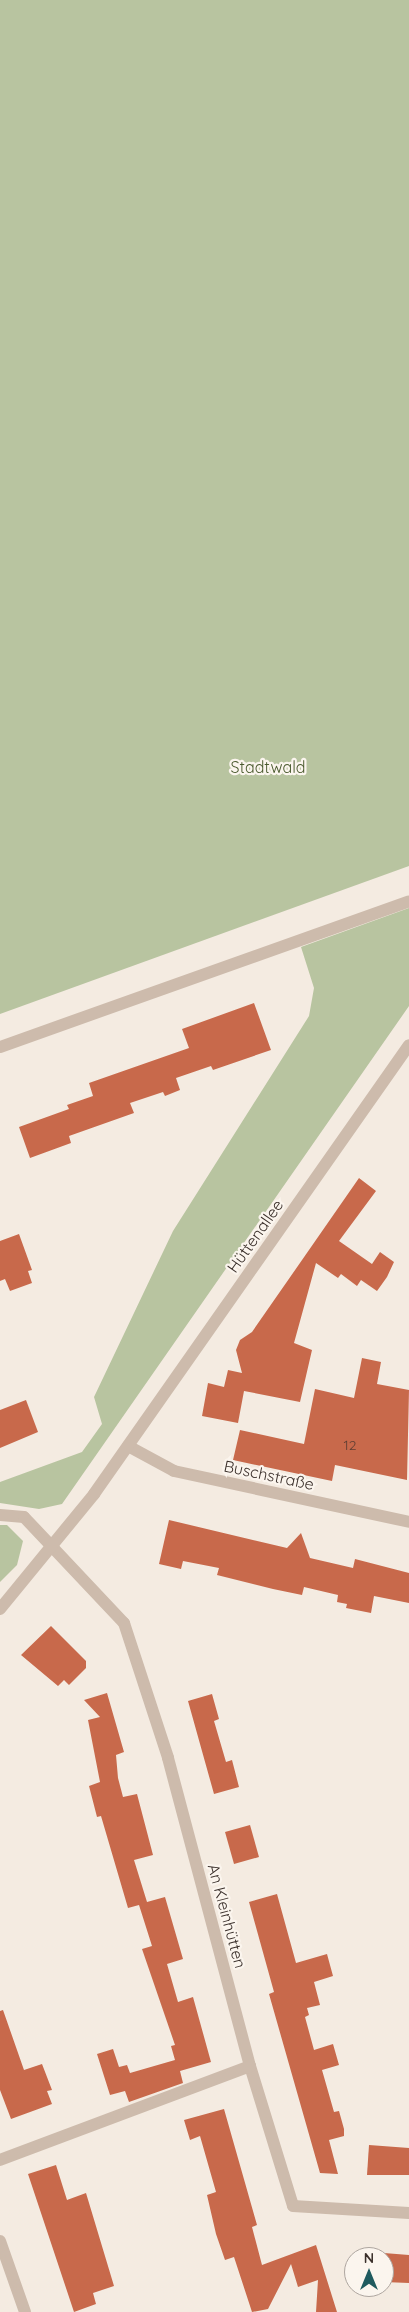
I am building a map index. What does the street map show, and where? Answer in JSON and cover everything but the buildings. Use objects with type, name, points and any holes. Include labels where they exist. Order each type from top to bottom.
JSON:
[{"type":"street","points":[[0,1047],[409,901]]},
{"type":"street","name":"Hüttenallee","points":[[0,1609],[53,1547],[128,1446],[409,1045]]},
{"type":"street","name":"Buschstraße","points":[[128,1446],[174,1471],[409,1522]]},
{"type":"street","name":"An Kleinhütten","points":[[0,1515],[24,1517],[124,1623],[168,1758],[250,2066],[294,2206],[409,2213]]},
{"type":"street","points":[[0,2160],[250,2066]]},
{"type":"street","points":[[0,2241],[25,2312]]},
{"type":"green space","name":"Stadtwald","points":[[0,0],[409,0],[409,866],[0,1014]]},
{"type":"green space","points":[[409,908],[409,1006],[62,1504],[39,1509],[0,1503],[0,1482],[82,1452],[102,1424],[94,1397],[173,1231],[309,1016],[314,988],[301,947]]},
{"type":"green space","points":[[0,1525],[7,1525],[23,1541],[17,1565],[0,1582]]}]
